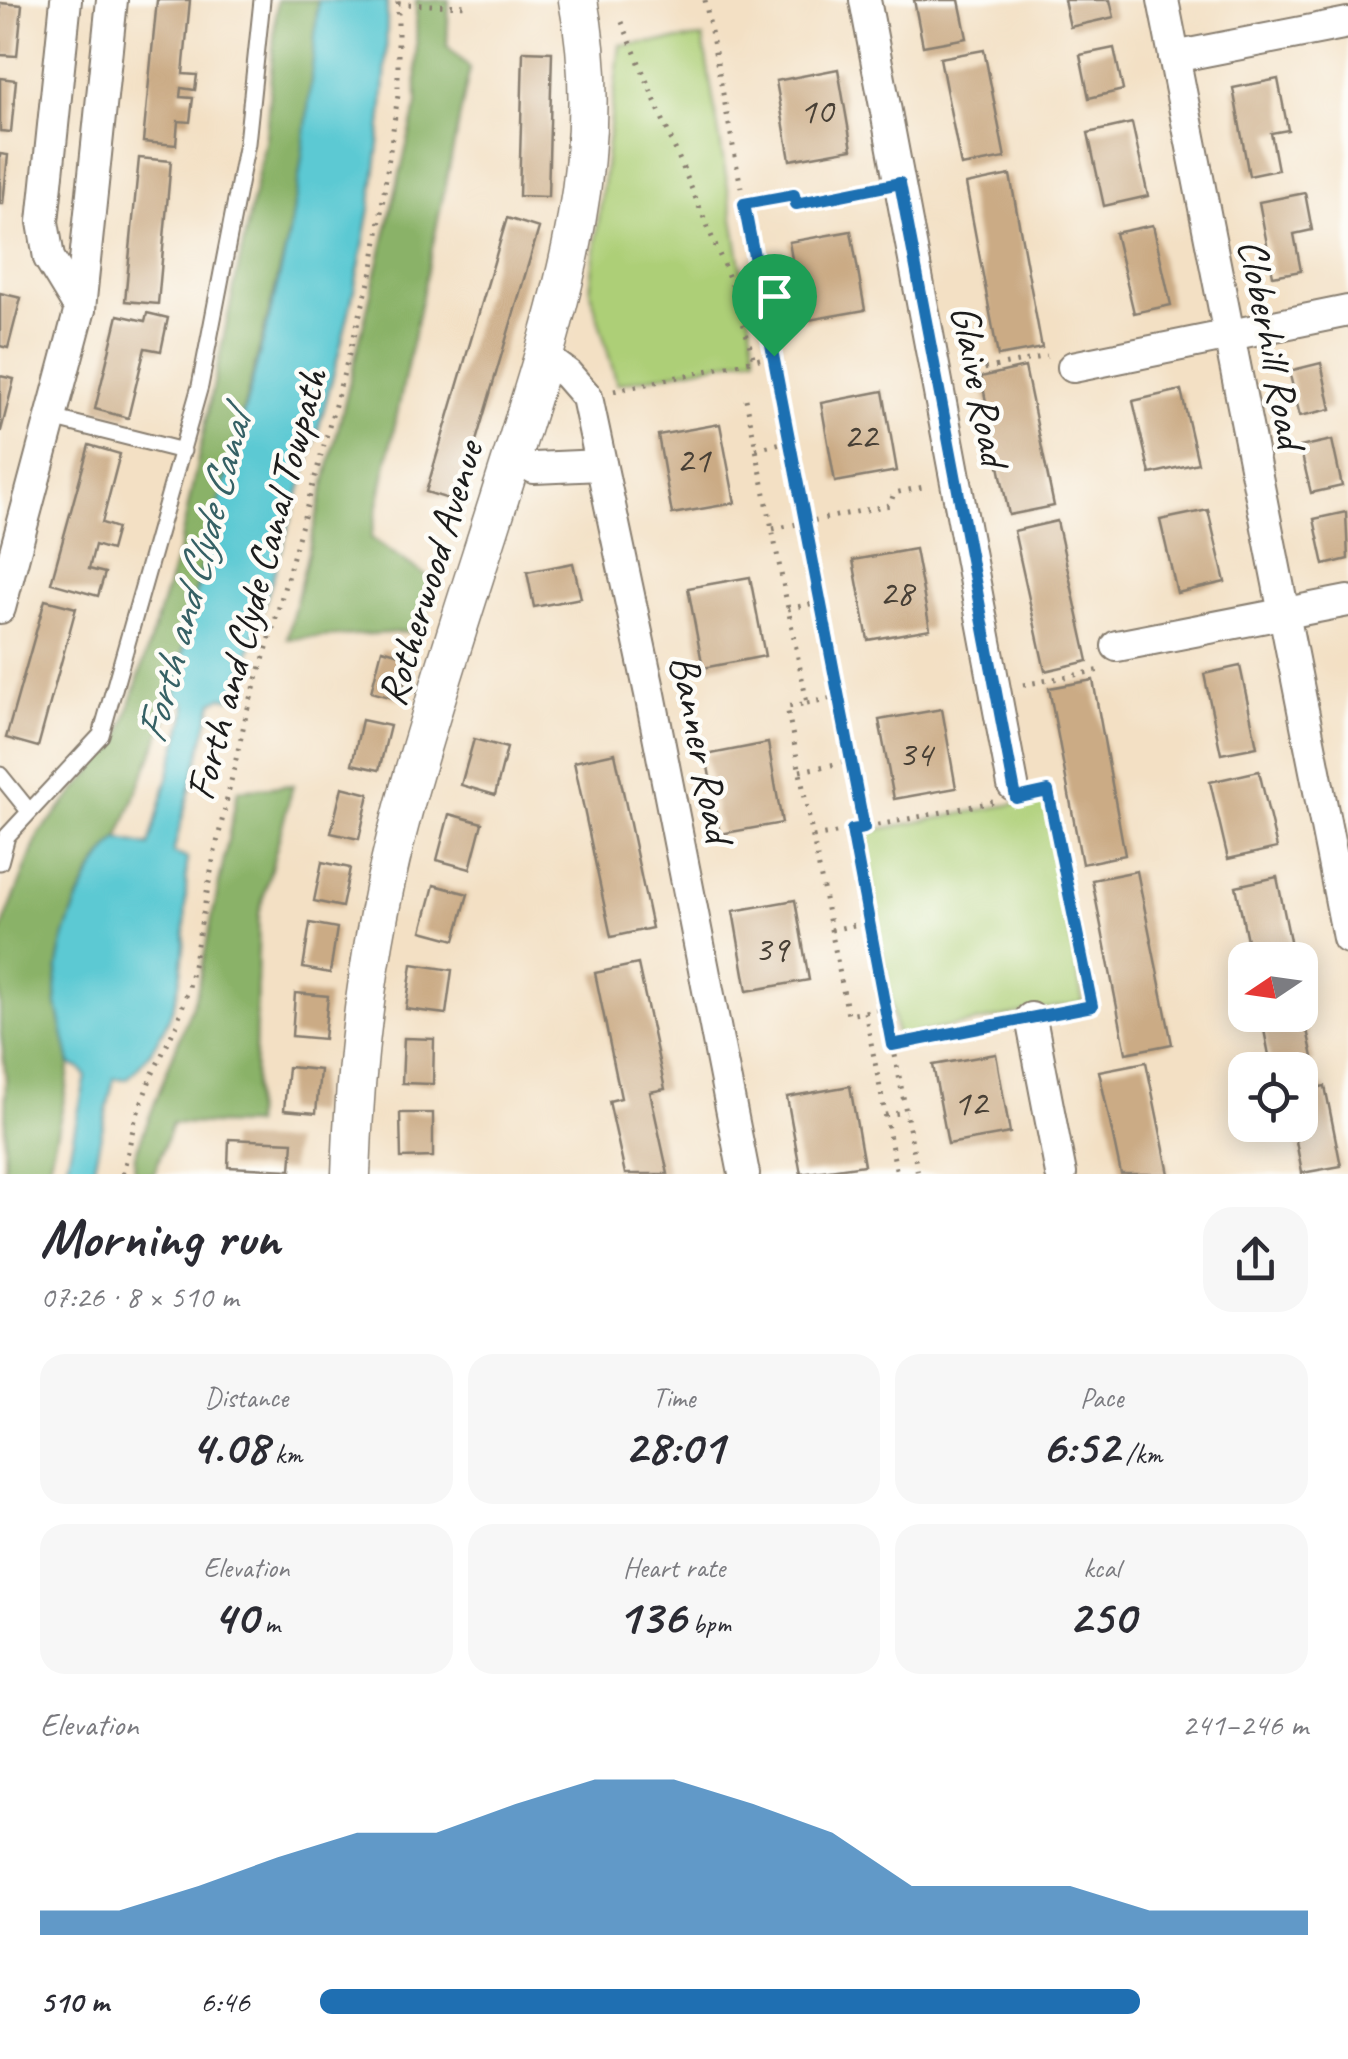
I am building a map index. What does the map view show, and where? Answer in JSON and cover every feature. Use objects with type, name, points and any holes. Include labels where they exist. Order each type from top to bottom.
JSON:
[{"type":"street","points":[[66,0],[42,222],[49,258],[80,309]]},
{"type":"street","points":[[0,608],[80,309],[112,0]]},
{"type":"street","name":"Rotherwood Avenue","points":[[351,1174],[363,1007],[380,906],[408,792],[544,357],[575,237],[586,166],[587,55],[578,0]]},
{"type":"street","name":"Glaive Road","points":[[866,0],[1014,792]]},
{"type":"street","name":"Cloberhill Road","points":[[1163,0],[1348,938]]},
{"type":"street","points":[[1174,57],[1348,23]]},
{"type":"street","points":[[1073,366],[1348,312]]},
{"type":"street","points":[[544,357],[567,374],[587,397]]},
{"type":"street","name":"Banner Road","points":[[587,397],[744,1174]]},
{"type":"street","points":[[534,468],[601,465]]},
{"type":"street","points":[[1117,646],[1348,601]]},
{"type":"street","points":[[1031,1018],[1061,1174]]},
{"type":"lane","points":[[0,862],[4,836],[101,734],[200,386],[248,143],[262,0]]},
{"type":"lane","points":[[52,418],[183,451]]},
{"type":"lane","points":[[0,774],[29,810]]},
{"type":"path","points":[[705,0],[864,828]]},
{"type":"path","points":[[398,2],[469,6]]},
{"type":"path","name":"Forth and Clyde Canal Towpath","points":[[123,1174],[140,1105],[189,987],[248,711],[373,268],[398,95],[398,2]]},
{"type":"path","points":[[622,22],[720,254],[754,360]]},
{"type":"path","points":[[744,204],[794,195],[796,204],[900,183]]},
{"type":"path","points":[[937,378],[1070,352],[1073,366]]},
{"type":"path","points":[[587,397],[774,356]]},
{"type":"path","points":[[746,399],[807,703]]},
{"type":"path","points":[[756,449],[790,441]]},
{"type":"path","points":[[772,529],[890,505],[894,493],[956,479]]},
{"type":"path","points":[[255,634],[245,635],[258,592]]},
{"type":"path","points":[[788,608],[820,602]]},
{"type":"path","points":[[996,691],[1120,666],[1117,646]]},
{"type":"path","points":[[839,696],[788,707],[848,1015],[886,1008]]},
{"type":"path","points":[[800,771],[851,761]]},
{"type":"path","points":[[813,838],[1014,792],[1048,791],[1092,1006],[892,1045]]},
{"type":"path","points":[[852,830],[918,1174]]},
{"type":"path","points":[[831,930],[870,922]]},
{"type":"path","points":[[864,1012],[896,1174]]},
{"type":"path","points":[[885,1116],[906,1112]]},
{"type":"green space","points":[[277,0],[318,0],[308,128],[286,247],[188,621],[175,697],[118,839],[82,892],[65,936],[57,1001],[69,1068],[47,1174],[4,1174],[6,1079],[0,1025],[0,934],[39,834],[119,740],[179,549],[266,136]]},
{"type":"green space","points":[[416,0],[449,0],[447,46],[470,68],[371,538],[431,579],[423,631],[287,639],[417,104]]},
{"type":"green space","points":[[703,38],[756,356],[617,384],[590,290],[620,45]]},
{"type":"green space","points":[[293,785],[259,914],[253,1125],[172,1123],[154,1174],[134,1174],[135,1155],[197,992],[238,790]]},
{"type":"green space","points":[[1045,798],[1083,1002],[897,1037],[859,833]]},
{"type":"water","points":[[318,0],[387,0],[384,88],[361,259],[319,426],[242,676],[231,699],[222,697],[213,702],[173,853],[187,858],[184,948],[174,1002],[149,1054],[127,1079],[114,1078],[92,1174],[65,1174],[86,1076],[70,1064],[57,1003],[59,961],[72,915],[105,854],[118,839],[149,846],[186,712],[185,702],[175,697],[186,640],[292,217]]},
{"type":"building","points":[[157,0],[190,0],[183,74],[197,75],[195,90],[181,88],[180,97],[193,98],[190,122],[178,121],[176,145],[143,142]]},
{"type":"building","points":[[914,0],[959,0],[967,38],[923,46]]},
{"type":"building","points":[[1064,0],[1110,0],[1114,17],[1070,27]]},
{"type":"building","points":[[0,3],[22,5],[17,56],[0,55]]},
{"type":"building","points":[[1114,48],[1123,90],[1089,98],[1080,55]]},
{"type":"building","points":[[984,50],[1005,158],[961,166],[940,58]]},
{"type":"building","points":[[523,51],[552,52],[548,197],[519,196]]},
{"type":"building","points":[[838,69],[852,149],[790,160],[776,81]]},
{"type":"building","points":[[0,78],[16,80],[11,132],[0,131]]},
{"type":"building","points":[[1278,79],[1288,130],[1271,133],[1278,170],[1249,176],[1233,88]]},
{"type":"building","points":[[1132,123],[1148,196],[1104,206],[1088,133]]},
{"type":"building","points":[[0,154],[8,155],[3,204],[0,204]]},
{"type":"building","points":[[139,158],[171,161],[158,304],[125,301]]},
{"type":"building","points":[[1010,175],[1042,348],[998,356],[966,184]]},
{"type":"building","points":[[1305,193],[1312,230],[1294,234],[1301,271],[1273,276],[1259,202]]},
{"type":"building","points":[[507,218],[539,228],[458,502],[426,492]]},
{"type":"building","points":[[1153,225],[1171,305],[1134,313],[1115,233]]},
{"type":"building","points":[[851,231],[865,310],[803,321],[789,242]]},
{"type":"building","points":[[0,293],[21,298],[8,348],[0,346]]},
{"type":"building","points":[[147,313],[168,318],[161,351],[145,348],[128,418],[95,409],[118,315],[145,321]]},
{"type":"building","points":[[1321,363],[1331,409],[1300,416],[1289,371]]},
{"type":"building","points":[[1025,367],[1054,506],[1009,515],[981,377]]},
{"type":"building","points":[[0,376],[14,379],[1,431],[0,431]]},
{"type":"building","points":[[1181,390],[1198,463],[1150,474],[1133,401]]},
{"type":"building","points":[[883,391],[897,471],[835,482],[821,403]]},
{"type":"building","points":[[720,424],[735,503],[672,514],[658,435]]},
{"type":"building","points":[[1332,440],[1342,486],[1311,493],[1300,447]]},
{"type":"building","points":[[89,445],[120,454],[102,523],[117,528],[111,550],[95,545],[89,569],[105,573],[98,596],[51,583]]},
{"type":"building","points":[[1208,510],[1225,582],[1177,593],[1160,520]]},
{"type":"building","points":[[1346,512],[1348,559],[1324,565],[1314,519]]},
{"type":"building","points":[[1057,521],[1088,661],[1045,671],[1014,531]]},
{"type":"building","points":[[915,549],[930,629],[868,640],[853,560]]},
{"type":"building","points":[[573,563],[581,598],[534,607],[527,572]]},
{"type":"building","points":[[750,577],[765,656],[703,668],[688,588]]},
{"type":"building","points":[[45,600],[76,608],[38,747],[6,738]]},
{"type":"building","points":[[382,649],[411,657],[400,700],[371,692]]},
{"type":"building","points":[[1240,666],[1257,747],[1221,754],[1204,674]]},
{"type":"building","points":[[1093,680],[1125,855],[1082,864],[1049,688]]},
{"type":"building","points":[[942,709],[956,788],[894,799],[879,720]]},
{"type":"building","points":[[362,720],[390,726],[379,770],[352,764]]},
{"type":"building","points":[[474,739],[507,748],[495,795],[461,785]]},
{"type":"building","points":[[768,743],[782,823],[720,834],[706,755]]},
{"type":"building","points":[[615,753],[652,928],[611,937],[574,762]]},
{"type":"building","points":[[1259,771],[1277,848],[1228,859],[1210,782]]},
{"type":"building","points":[[342,787],[369,794],[359,839],[331,833]]},
{"type":"building","points":[[449,814],[482,823],[470,869],[437,860]]},
{"type":"building","points":[[322,862],[350,868],[342,907],[314,901]]},
{"type":"building","points":[[1137,871],[1172,1044],[1126,1053],[1092,880]]},
{"type":"building","points":[[1277,877],[1290,942],[1247,942],[1236,886]]},
{"type":"building","points":[[434,885],[468,894],[455,940],[422,931]]},
{"type":"building","points":[[795,900],[809,980],[747,991],[733,911]]},
{"type":"building","points":[[310,923],[337,928],[330,973],[303,968]]},
{"type":"building","points":[[412,964],[452,970],[446,1014],[406,1009]]},
{"type":"building","points":[[638,964],[665,1089],[650,1092],[668,1174],[625,1174],[609,1101],[621,1098],[595,973]]},
{"type":"building","points":[[295,993],[328,996],[324,1039],[292,1036]]},
{"type":"building","points":[[1264,1032],[1308,1032],[1312,1052],[1268,1052]]},
{"type":"building","points":[[404,1038],[434,1039],[433,1084],[402,1083]]},
{"type":"building","points":[[996,1054],[1010,1133],[948,1144],[933,1065]]},
{"type":"building","points":[[1146,1062],[1169,1174],[1121,1174],[1099,1071]]},
{"type":"building","points":[[288,1067],[320,1070],[316,1113],[284,1110]]},
{"type":"building","points":[[850,1086],[864,1165],[801,1174],[787,1097]]},
{"type":"building","points":[[1325,1086],[1341,1166],[1302,1173],[1296,1142],[1318,1142],[1318,1087]]},
{"type":"building","points":[[400,1113],[433,1113],[433,1157],[401,1158]]},
{"type":"building","points":[[229,1139],[293,1142],[291,1170],[228,1167]]},
{"type":"route","points":[[900,183],[1016,798],[1048,791],[1092,1006],[892,1045],[852,830],[864,828],[774,356],[744,204],[794,195],[796,204],[900,183]]},
{"type":"water label","name":"Forth and Clyde Canal","points":[[192,578]]}]
